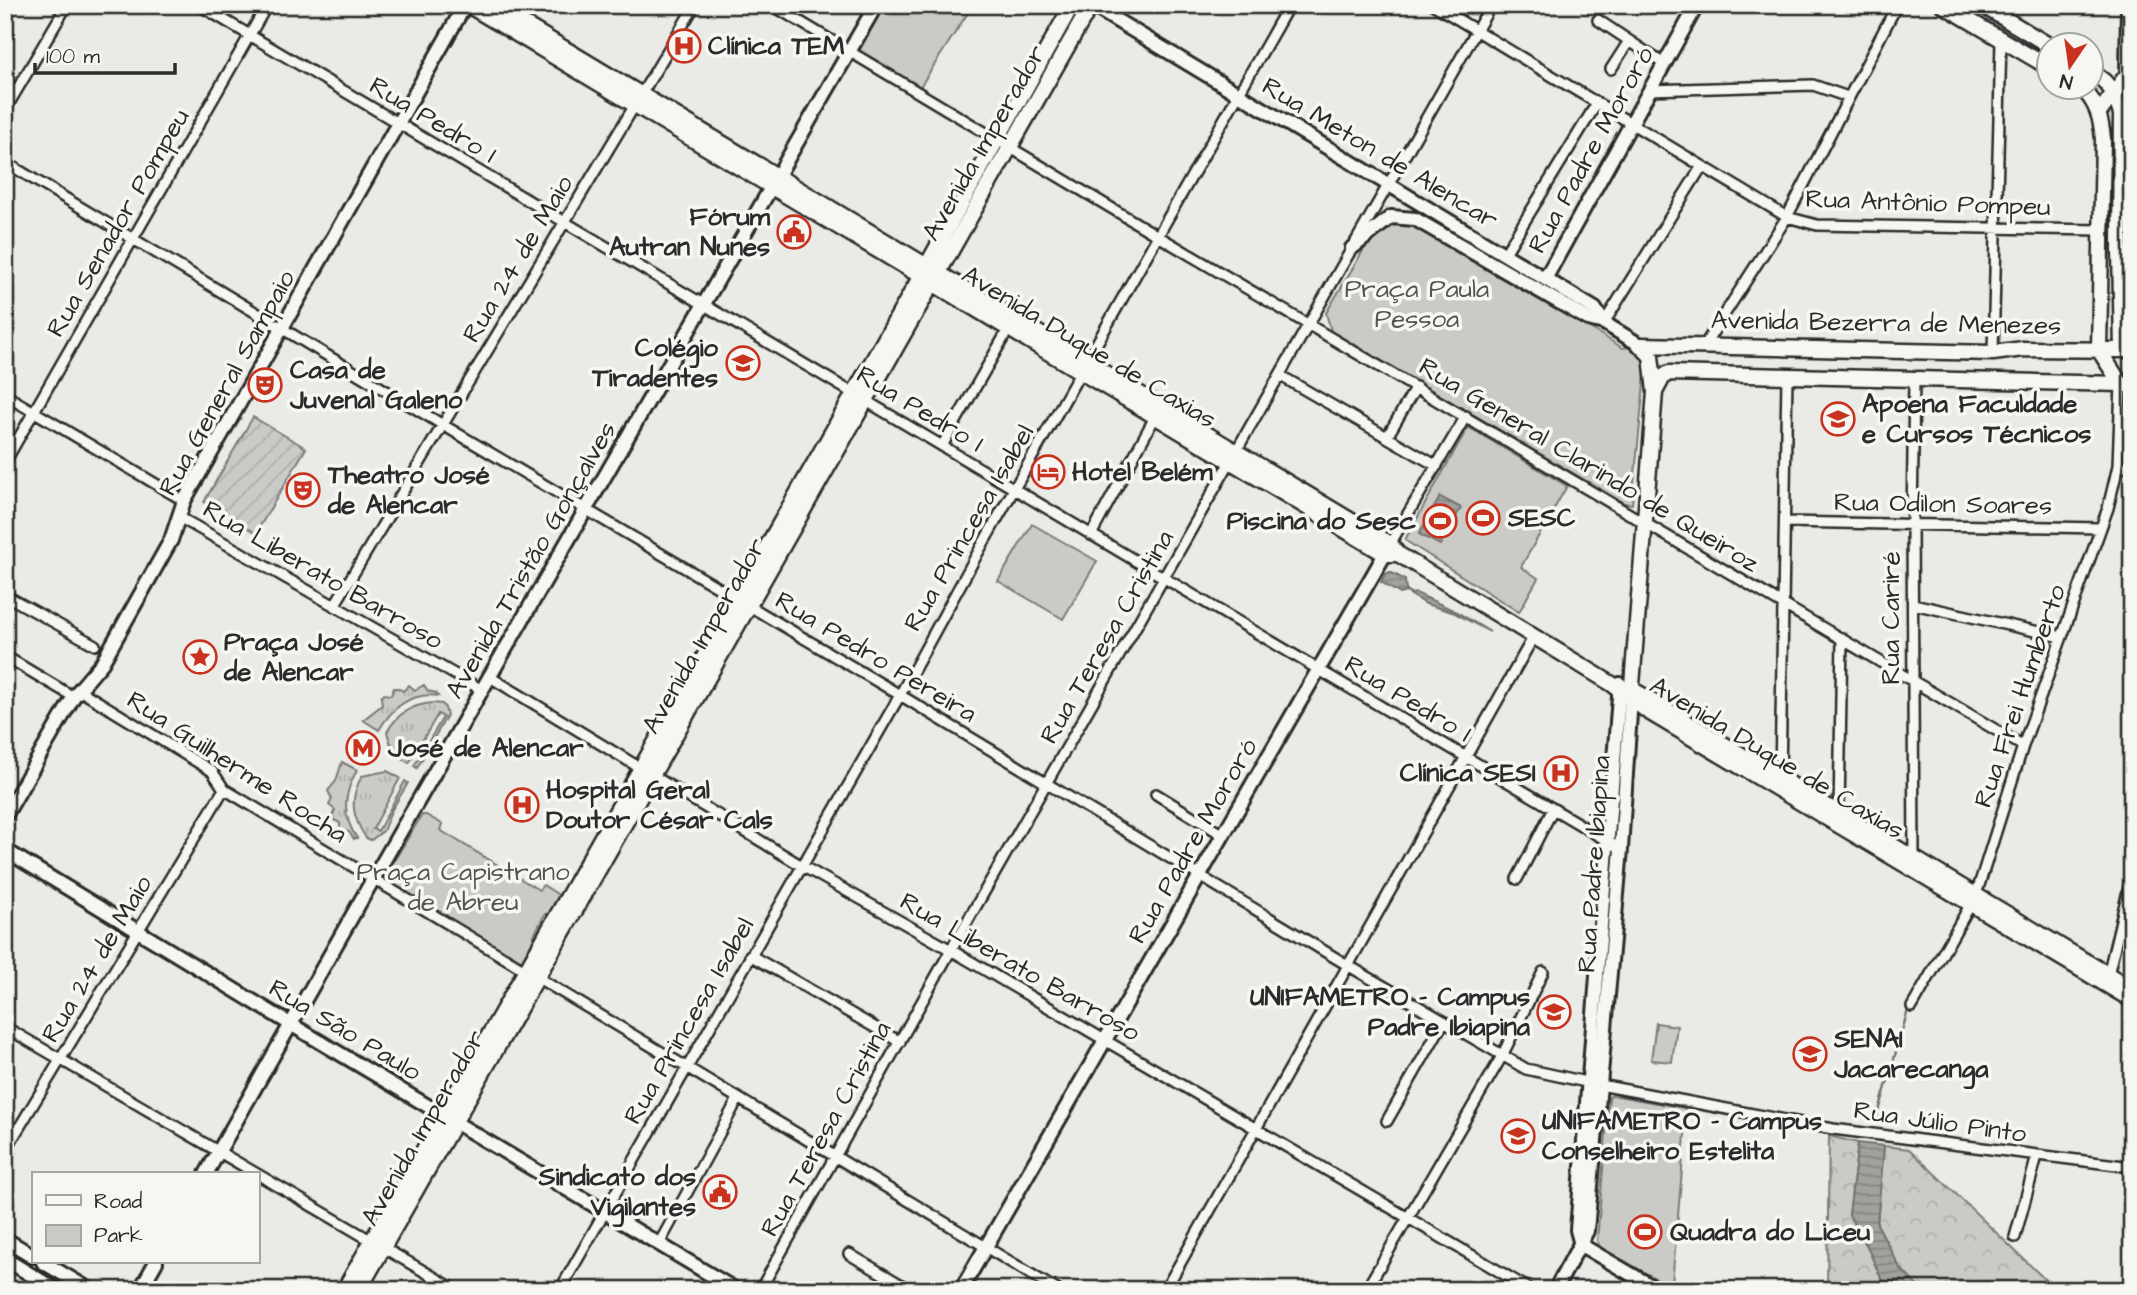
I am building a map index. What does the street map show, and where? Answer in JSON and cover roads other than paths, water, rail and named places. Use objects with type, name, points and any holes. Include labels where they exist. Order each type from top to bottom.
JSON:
[{"type":"main road","name":"Avenida Duque de Caxias","points":[[467,5],[639,100]]},
{"type":"main road","name":"Avenida Duque de Caxias","points":[[492,5],[639,100],[1534,636],[1839,812],[1857,829],[1914,857],[1973,900],[2132,989]]},
{"type":"main road","name":"Avenida Imperador","points":[[930,274],[997,139],[1072,5]]},
{"type":"main road","name":"Avenida Imperador","points":[[344,1290],[378,1244],[930,274],[1010,147],[1091,5]]},
{"type":"main road","points":[[1943,5],[2036,60]]},
{"type":"main road","points":[[1982,5],[2036,38]]},
{"type":"main road","points":[[2021,51],[2036,53]]},
{"type":"main road","points":[[2106,84],[2129,75]]},
{"type":"main road","points":[[2106,98],[2121,114],[2127,350]]},
{"type":"main road","points":[[2098,102],[2103,139],[2099,350],[2126,385]]},
{"type":"main road","points":[[2098,102],[2099,113]]},
{"type":"main road","name":"Avenida Duque de Caxias","points":[[930,274],[1009,328],[1085,367],[1156,416],[1234,456]]},
{"type":"main road","name":"Avenida Bezerra de Menezes","points":[[1640,345],[1993,353],[2023,349],[2127,350]]},
{"type":"main road","name":"Rua Padre Ibiapina","points":[[1626,690],[1655,392],[1650,356],[1640,345]]},
{"type":"main road","name":"Avenida Bezerra de Menezes","points":[[1655,392],[1663,377],[1669,373],[2126,385]]},
{"type":"main road","name":"Avenida Duque de Caxias","points":[[1626,690],[1647,711],[1857,829],[2132,1000]]},
{"type":"main road","name":"Avenida Imperador","points":[[359,1290],[378,1244]]},
{"type":"street","points":[[5,110],[67,5]]},
{"type":"street","name":"Rua Pedro I","points":[[199,5],[1615,845]]},
{"type":"street","name":"Rua Senador Pompeu","points":[[5,462],[267,5]]},
{"type":"street","name":"Rua General Sampaio","points":[[5,816],[73,691],[102,663],[171,540],[184,501],[467,5]]},
{"type":"street","name":"Rua 24 de Maio","points":[[334,606],[695,5]]},
{"type":"street","name":"Rua General Clarindo de Queiroz","points":[[772,5],[2023,746]]},
{"type":"street","name":"Avenida Tristão Gonçalves","points":[[207,1172],[876,5]]},
{"type":"street","name":"Rua Meton de Alencar","points":[[1091,5],[1595,309],[1604,323],[1640,345]]},
{"type":"street","name":"Rua Princesa Isabel","points":[[560,1290],[803,866],[1289,5]]},
{"type":"street","name":"Rua Antônio Pompeu","points":[[1434,5],[1787,217],[1817,225],[2102,230]]},
{"type":"street","name":"Rua Teresa Cristina","points":[[760,1290],[951,950],[1491,5]]},
{"type":"street","name":"Rua Padre Mororó","points":[[1545,279],[1696,5]]},
{"type":"street","points":[[1704,346],[1787,217],[1897,5]]},
{"type":"street","points":[[2128,5],[2129,75]]},
{"type":"street","points":[[1598,20],[1664,64]]},
{"type":"street","points":[[1993,353],[2001,40]]},
{"type":"street","points":[[1611,69],[1629,41]]},
{"type":"street","points":[[1649,90],[1813,85],[1848,97]]},
{"type":"street","points":[[1504,255],[1597,103]]},
{"type":"street","name":"Rua Pedro Pereira","points":[[5,162],[1502,1056],[1526,1069],[1594,1084]]},
{"type":"street","points":[[1352,248],[1376,226],[1391,217],[1415,219],[1588,320],[1604,323],[1702,166]]},
{"type":"street","points":[[942,446],[1009,328]]},
{"type":"street","points":[[1281,376],[1437,466]]},
{"type":"street","points":[[1780,778],[1787,376]]},
{"type":"street","name":"Rua Cariré","points":[[1914,379],[1914,857]]},
{"type":"street","name":"Rua Frei Humberto","points":[[1912,1007],[1973,900],[2023,746],[2108,508],[2118,466],[2126,385]]},
{"type":"street","points":[[1387,437],[1416,387]]},
{"type":"street","name":"Rua Liberato Barroso","points":[[5,395],[181,499]]},
{"type":"street","points":[[1091,535],[1156,416]]},
{"type":"street","name":"Rua Padre Mororó","points":[[961,1290],[1318,671],[1391,551],[1466,416]]},
{"type":"street","points":[[2118,466],[2132,467]]},
{"type":"street","name":"Rua Liberato Barroso","points":[[179,517],[482,690]]},
{"type":"street","name":"Rua Odilon Soares","points":[[1785,522],[2100,528]]},
{"type":"street","points":[[5,595],[95,645]]},
{"type":"street","points":[[1913,604],[2062,637]]},
{"type":"street","points":[[1166,1290],[1534,636]]},
{"type":"street","points":[[1839,812],[1842,638]]},
{"type":"street","name":"Rua Guilherme Rocha","points":[[5,656],[73,691],[212,771],[224,789],[1057,1290]]},
{"type":"street","name":"Rua Liberato Barroso","points":[[490,677],[803,866],[1531,1290]]},
{"type":"street","name":"Rua Padre Ibiapina","points":[[1555,1290],[1587,1231],[1594,1084],[1626,690]]},
{"type":"street","name":"Rua 24 de Maio","points":[[5,1151],[224,789]]},
{"type":"street","points":[[1156,794],[1223,835]]},
{"type":"street","points":[[1517,879],[1553,809]]},
{"type":"street","name":"Rua São Paulo","points":[[5,850],[736,1290]]},
{"type":"street","points":[[2108,975],[2132,874]]},
{"type":"street","points":[[750,955],[900,1042]]},
{"type":"street","points":[[1366,1290],[1502,1056],[1544,972]]},
{"type":"street","points":[[1387,1121],[1444,1021]]},
{"type":"street","points":[[5,1027],[254,1172]]},
{"type":"street","name":"Rua Júlio Pinto","points":[[1594,1084],[1833,1129],[2036,1159],[2132,1167]]},
{"type":"street","points":[[659,1244],[738,1099]]},
{"type":"street","points":[[2015,1237],[2036,1159]]},
{"type":"street","points":[[259,1175],[456,1290]]},
{"type":"street","points":[[5,1239],[32,1255]]},
{"type":"street","points":[[1581,1245],[1658,1290]]},
{"type":"street","points":[[849,1254],[910,1290]]},
{"type":"street","points":[[5,1259],[56,1290]]},
{"type":"street","points":[[46,1264],[90,1290]]},
{"type":"street","points":[[139,1290],[155,1264]]},
{"type":"waterway","points":[[1877,1118],[1908,1010]]},
{"type":"place","name":"Clínica TEM","points":[[684,46]]},
{"type":"place","name":"Fórum Autran Nunes","points":[[794,232]]},
{"type":"place","name":"Colégio Tiradentes","points":[[743,363]]},
{"type":"place","name":"Casa de Juvenal Galeno","points":[[265,385]]},
{"type":"place","name":"Apoena Faculdade e Cursos Técnicos","points":[[1838,419]]},
{"type":"place","name":"Hotel Belém","points":[[1048,472]]},
{"type":"place","name":"Theatro José de Alencar","points":[[303,490]]},
{"type":"place","name":"SESC","points":[[1483,518]]},
{"type":"place","name":"Piscina do Sesc","points":[[1440,521]]},
{"type":"place","name":"Praça José de Alencar","points":[[200,657]]},
{"type":"place","name":"José de Alencar","points":[[363,748]]},
{"type":"place","name":"Clínica SESI","points":[[1561,773]]},
{"type":"place","name":"Hospital Geral Doutor César Cals","points":[[522,805]]},
{"type":"place","name":"UNIFAMETRO - Campus Padre Ibiapina","points":[[1554,1012]]},
{"type":"place","name":"SENAI Jacarecanga","points":[[1810,1054]]},
{"type":"place","name":"UNIFAMETRO - Campus Conselheiro Estelita","points":[[1518,1136]]},
{"type":"place","name":"Sindicato dos Vigilantes","points":[[720,1192]]},
{"type":"place","name":"Quadra do Liceu","points":[[1645,1232]]},
{"type":"park label","name":"Praça Paula Pessoa","points":[[1417,304]]},
{"type":"park label","name":"Praça Capistrano de Abreu","points":[[463,886]]}]
